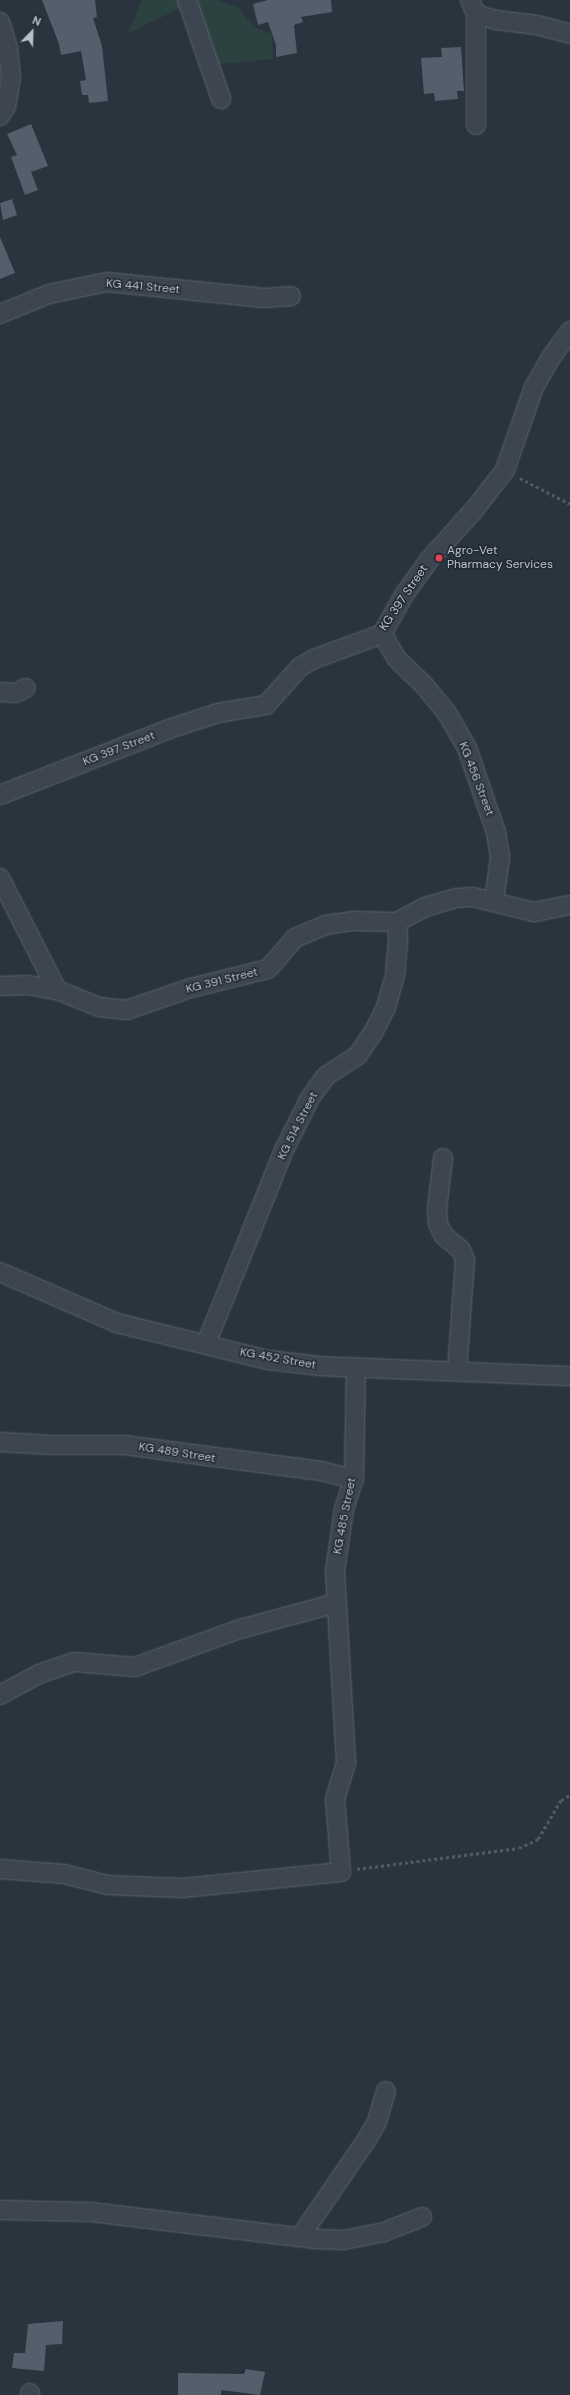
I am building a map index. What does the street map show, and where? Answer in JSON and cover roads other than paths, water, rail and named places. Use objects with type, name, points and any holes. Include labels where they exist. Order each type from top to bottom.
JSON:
[{"type":"street","points":[[187,0],[221,99]]},
{"type":"street","points":[[473,7],[496,20],[537,25],[570,34]]},
{"type":"street","points":[[473,7],[476,125]]},
{"type":"street","points":[[0,22],[8,49],[11,76],[6,106],[0,116]]},
{"type":"street","name":"KG 441 Street","points":[[0,314],[49,294],[107,282],[264,298],[291,296]]},
{"type":"street","name":"KG 397 Street","points":[[0,795],[169,729],[218,713],[266,705],[300,667],[314,659],[382,634],[404,595],[430,559],[474,510],[505,470],[534,387],[552,356],[570,331]]},
{"type":"street","name":"KG 456 Street","points":[[382,634],[397,659],[424,685],[447,713],[467,748],[496,832],[500,858],[494,901]]},
{"type":"street","points":[[0,692],[16,692],[26,688]]},
{"type":"street","points":[[0,878],[57,990]]},
{"type":"street","name":"KG 391 Street","points":[[0,986],[28,985],[57,990],[99,1007],[127,1010],[191,988],[268,969],[295,938],[325,925],[353,921],[396,922],[425,907],[457,898],[473,897],[494,901],[520,911],[534,912],[570,905]]},
{"type":"street","name":"KG 514 Street","points":[[206,1344],[284,1150],[310,1098],[326,1076],[358,1055],[373,1033],[386,1007],[395,975],[398,936],[396,922]]},
{"type":"street","points":[[443,1158],[437,1210],[438,1224],[444,1236],[461,1250],[465,1260],[457,1372]]},
{"type":"street","name":"KG 452 Street","points":[[0,1272],[117,1323],[268,1360],[356,1368],[570,1376]]},
{"type":"street","name":"KG 485 Street","points":[[0,1869],[64,1874],[107,1885],[177,1888],[341,1872],[335,1799],[346,1762],[340,1688],[335,1571],[344,1509],[354,1479],[356,1368]]},
{"type":"street","name":"KG 489 Street","points":[[0,1442],[52,1445],[124,1445],[216,1459],[321,1471],[354,1479]]},
{"type":"street","points":[[0,1695],[39,1674],[74,1662],[135,1667],[240,1629],[337,1603]]},
{"type":"street","points":[[300,2237],[367,2140],[376,2122],[386,2091]]},
{"type":"street","points":[[0,2210],[124,2214],[300,2237],[362,2239],[422,2217]]},
{"type":"place","name":"Agro-Vet Pharmacy Services","points":[[439,558]]}]
